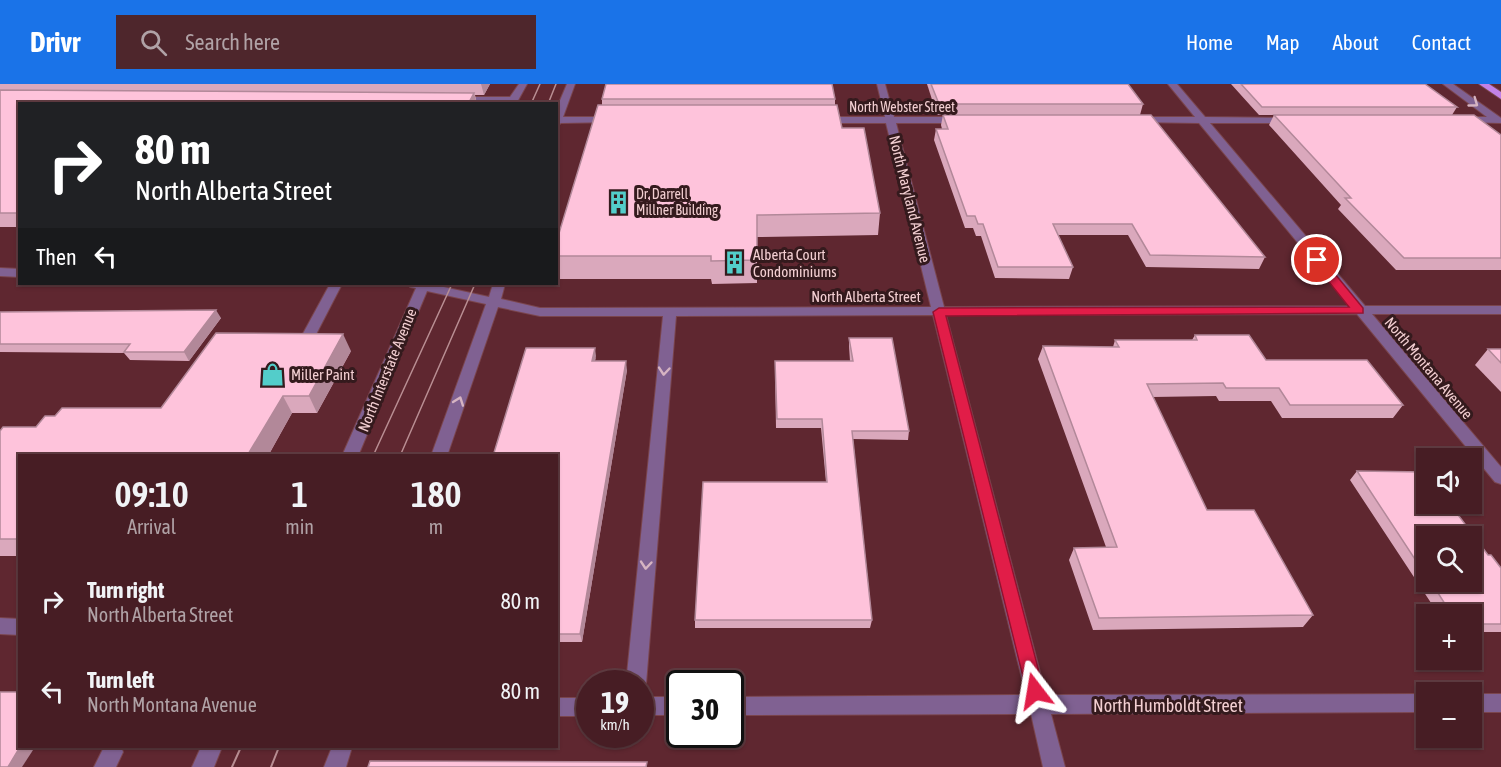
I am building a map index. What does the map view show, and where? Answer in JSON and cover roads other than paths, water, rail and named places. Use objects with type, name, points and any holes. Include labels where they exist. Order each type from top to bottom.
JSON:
[{"type":"main road","points":[[1484,84],[1501,96]]},
{"type":"street","points":[[443,100],[512,102],[523,84]]},
{"type":"street","points":[[558,119],[571,84]]},
{"type":"street","name":"North Maryland Avenue","points":[[881,84],[1053,767]]},
{"type":"street","name":"North Montana Avenue","points":[[1172,84],[1358,310],[1501,478]]},
{"type":"street","points":[[1447,84],[1499,121]]},
{"type":"street","points":[[558,122],[619,120]]},
{"type":"street","name":"North Webster Street","points":[[807,120],[972,120]]},
{"type":"street","points":[[1127,120],[1302,120]]},
{"type":"street","points":[[1452,120],[1499,121]]},
{"type":"street","points":[[0,272],[18,273]]},
{"type":"street","points":[[306,341],[335,285]]},
{"type":"street","name":"North Interstate Avenue","points":[[351,454],[420,285]]},
{"type":"street","name":"North Alberta Street","points":[[424,285],[540,312],[1501,310]]},
{"type":"street","points":[[440,454],[499,285]]},
{"type":"street","points":[[637,670],[670,312]]},
{"type":"street","points":[[0,626],[18,627]]},
{"type":"street","name":"North Humboldt Street","points":[[744,706],[1416,703]]},
{"type":"street","points":[[1482,703],[1501,703]]},
{"type":"street","points":[[558,707],[576,706]]},
{"type":"street","points":[[203,767],[212,748]]},
{"type":"street","points":[[335,767],[342,748]]},
{"type":"tram line","points":[[532,102],[540,84]]},
{"type":"tram line","points":[[549,102],[556,84]]},
{"type":"tram line","points":[[374,454],[452,285]]},
{"type":"tram line","points":[[401,454],[475,285]]},
{"type":"tram line","points":[[232,767],[241,748]]},
{"type":"tram line","points":[[271,767],[279,748]]},
{"type":"place","name":"Dr. Darrell Millner Building","points":[[618,202]]},
{"type":"place","name":"Alberta Court Condominiums","points":[[735,263]]},
{"type":"place","name":"Miller Paint","points":[[273,374]]}]
